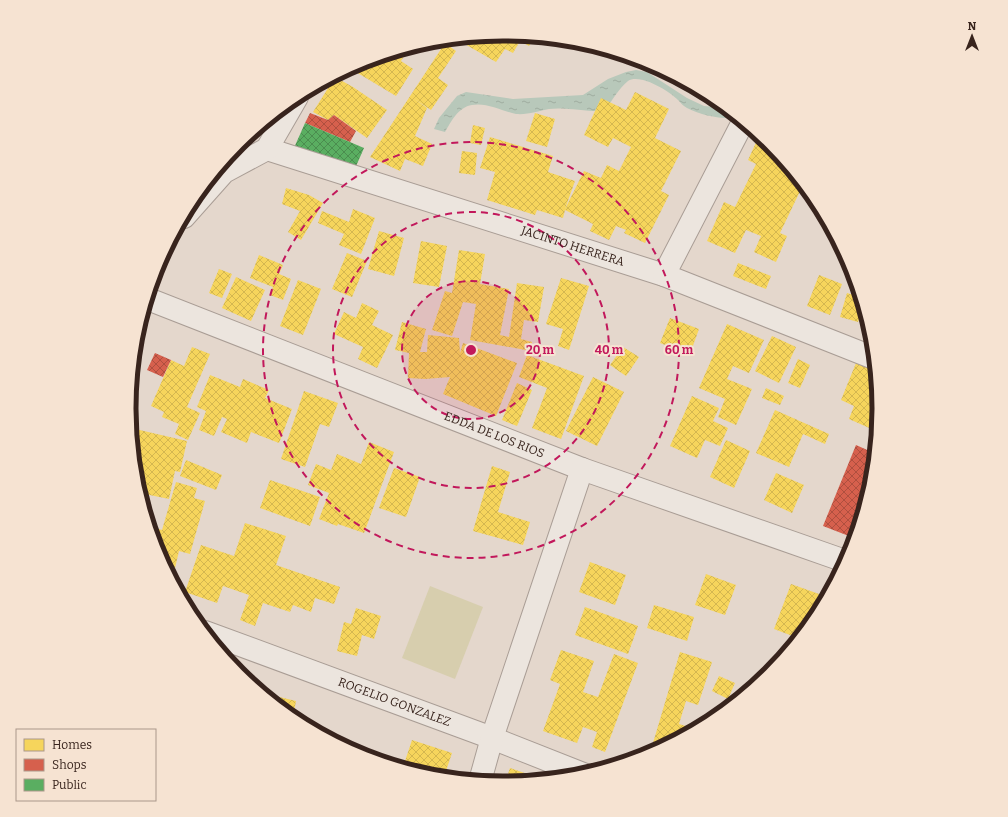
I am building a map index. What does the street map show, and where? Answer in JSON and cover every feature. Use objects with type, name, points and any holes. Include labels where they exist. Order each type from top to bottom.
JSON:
[{"type":"street","points":[[210,188],[224,172],[267,149],[289,111]]},
{"type":"street","points":[[664,275],[739,131]]},
{"type":"street","name":"JACINTO HERRERA","points":[[267,149],[664,275],[867,355]]},
{"type":"street","name":"EDDA DE LOS RIOS","points":[[153,301],[582,468],[839,559]]},
{"type":"street","points":[[482,775],[492,738],[582,468]]},
{"type":"street","name":"ROGELIO GONZALEZ","points":[[215,636],[492,738],[571,770]]},
{"type":"shaded area","points":[[430,586],[483,607],[455,679],[402,658]]},
{"type":"water","points":[[636,70],[647,72],[687,98],[704,106],[714,107],[729,118],[698,113],[686,107],[674,96],[654,84],[640,79],[633,79],[628,81],[622,87],[605,110],[592,111],[549,109],[516,114],[477,104],[467,106],[459,112],[445,132],[434,129],[439,118],[457,96],[466,92],[513,99],[583,95],[608,79]]},
{"type":"building: Homes","points":[[520,42],[513,53],[505,49],[496,62],[464,43]]},
{"type":"building: Homes","points":[[521,42],[531,42],[529,46]]},
{"type":"building: Homes","points":[[448,45],[456,51],[438,78],[448,85],[431,110],[413,98],[427,108],[415,136],[432,144],[423,166],[405,159],[400,171],[370,157],[443,46]]},
{"type":"building: Homes","points":[[404,55],[401,61],[413,69],[396,96],[356,72]]},
{"type":"building: Homes","points":[[340,80],[387,110],[367,138],[334,115],[328,120],[313,112],[330,85]]},
{"type":"building: Homes","points":[[635,92],[669,109],[655,138],[681,151],[661,191],[669,195],[645,243],[624,233],[626,230],[616,226],[609,240],[590,231],[593,224],[565,210],[563,218],[537,210],[535,215],[487,200],[495,172],[480,168],[490,137],[553,156],[548,172],[575,181],[565,209],[584,171],[601,178],[607,165],[619,171],[631,147],[613,138],[608,147],[584,135],[601,98],[626,110]]},
{"type":"building: Homes","points":[[535,113],[555,119],[547,147],[526,141]]},
{"type":"building: Homes","points":[[473,125],[485,128],[481,145],[470,143]]},
{"type":"building: Homes","points":[[756,142],[780,166],[800,191],[780,233],[787,236],[776,262],[754,252],[761,236],[746,230],[735,253],[707,241],[724,202],[735,207],[756,164],[748,160]]},
{"type":"building: Homes","points":[[462,151],[477,153],[475,175],[459,173]]},
{"type":"building: Homes","points":[[286,188],[309,195],[323,203],[301,240],[288,232],[300,211],[282,204]]},
{"type":"building: Homes","points":[[353,209],[375,218],[361,254],[339,245],[344,234],[318,223],[322,211],[349,222]]},
{"type":"building: Homes","points":[[379,231],[404,238],[394,276],[368,269]]},
{"type":"building: Homes","points":[[421,241],[447,246],[439,287],[413,283]]},
{"type":"building: Homes","points":[[459,250],[485,254],[480,284],[509,289],[500,335],[509,337],[517,283],[544,287],[538,322],[524,320],[521,339],[532,342],[531,351],[470,340],[476,304],[463,302],[452,336],[432,330],[445,291],[452,293]]},
{"type":"building: Homes","points":[[347,253],[367,261],[352,297],[332,289]]},
{"type":"building: Homes","points":[[259,255],[283,265],[279,274],[291,279],[283,300],[270,295],[273,287],[250,278]]},
{"type":"building: Homes","points":[[738,263],[771,276],[766,289],[733,276]]},
{"type":"building: Homes","points":[[219,269],[232,274],[222,298],[209,293]]},
{"type":"building: Homes","points":[[819,275],[842,284],[830,315],[807,306]]},
{"type":"building: Homes","points":[[236,277],[265,290],[251,321],[222,308]]},
{"type":"building: Homes","points":[[561,278],[589,286],[569,350],[558,346],[563,329],[546,324]]},
{"type":"building: Homes","points":[[298,280],[321,289],[303,335],[280,326]]},
{"type":"building: Homes","points":[[847,293],[854,295],[860,317],[858,322],[840,317]]},
{"type":"building: Homes","points":[[362,303],[379,311],[372,325],[393,335],[377,368],[358,359],[363,347],[334,334],[344,312],[356,318]]},
{"type":"building: Homes","points":[[670,318],[699,329],[690,354],[660,343]]},
{"type":"building: Homes","points":[[402,322],[426,329],[420,352],[427,352],[428,335],[459,338],[460,353],[463,343],[517,363],[496,416],[443,394],[450,377],[425,379],[408,378],[409,353],[395,350]]},
{"type":"building: Homes","points":[[727,324],[764,340],[749,373],[733,366],[727,379],[752,389],[736,425],[718,417],[725,399],[699,388]]},
{"type":"building: Homes","points":[[772,336],[796,347],[779,383],[755,371]]},
{"type":"building: Homes","points":[[192,347],[210,354],[187,407],[200,413],[188,440],[175,434],[179,424],[162,417],[164,412],[151,406],[171,360],[184,366]]},
{"type":"building: Homes","points":[[623,347],[639,357],[626,376],[610,365]]},
{"type":"building: Homes","points":[[527,355],[584,376],[561,439],[532,428],[547,388],[519,377]]},
{"type":"building: Homes","points":[[798,359],[810,365],[800,388],[788,383]]},
{"type":"building: Homes","points":[[856,363],[869,368],[872,408],[871,429],[849,419],[854,406],[841,400]]},
{"type":"building: Homes","points":[[210,375],[240,387],[243,379],[269,390],[265,398],[292,409],[279,443],[251,432],[247,443],[221,432],[227,419],[222,417],[214,436],[199,430],[206,411],[197,407]]},
{"type":"building: Homes","points":[[593,377],[624,392],[597,446],[566,431]]},
{"type":"building: Homes","points":[[517,383],[532,390],[517,426],[502,420]]},
{"type":"building: Homes","points":[[766,388],[784,396],[780,405],[762,398]]},
{"type":"building: Homes","points":[[304,391],[338,403],[329,427],[320,424],[305,467],[281,459]]},
{"type":"building: Homes","points":[[692,396],[719,408],[713,421],[728,428],[720,446],[705,440],[697,458],[670,446]]},
{"type":"building: Homes","points":[[775,410],[829,434],[825,444],[803,434],[789,467],[756,453]]},
{"type":"building: Homes","points":[[137,429],[187,441],[180,472],[175,471],[169,499],[147,494]]},
{"type":"building: Homes","points":[[726,440],[750,451],[734,488],[710,477]]},
{"type":"building: Homes","points":[[369,442],[394,452],[364,533],[338,524],[337,526],[319,519],[329,493],[308,485],[316,464],[331,470],[337,454],[361,464]]},
{"type":"building: Homes","points":[[186,460],[222,475],[216,490],[180,476]]},
{"type":"building: Homes","points":[[492,466],[510,472],[498,512],[530,522],[523,545],[473,531]]},
{"type":"building: Homes","points":[[394,468],[420,477],[406,517],[379,508]]},
{"type":"building: Homes","points":[[776,473],[804,485],[792,513],[764,500]]},
{"type":"building: Homes","points":[[270,480],[320,497],[310,526],[260,508]]},
{"type":"building: Homes","points":[[176,482],[197,488],[194,498],[205,501],[190,554],[179,551],[175,568],[172,567],[156,528],[162,530]]},
{"type":"building: Homes","points":[[245,523],[286,536],[276,565],[340,587],[334,604],[315,598],[311,612],[293,605],[290,612],[263,603],[255,626],[240,620],[249,595],[223,586],[217,603],[186,592],[185,591],[201,545],[234,556]]},
{"type":"building: Homes","points":[[590,562],[626,575],[615,605],[579,592]]},
{"type":"building: Homes","points":[[706,574],[736,585],[725,615],[695,605]]},
{"type":"building: Homes","points":[[791,584],[819,594],[810,613],[793,636],[774,629]]},
{"type":"building: Homes","points":[[654,605],[694,617],[687,641],[647,628]]},
{"type":"building: Homes","points":[[585,607],[638,626],[628,654],[575,635]]},
{"type":"building: Homes","points":[[356,608],[381,616],[374,639],[362,635],[357,656],[337,651],[344,622],[351,624]]},
{"type":"building: Homes","points":[[561,650],[594,661],[583,692],[598,697],[614,654],[638,663],[605,752],[592,747],[597,732],[583,727],[577,743],[543,731],[560,684],[550,680]]},
{"type":"building: Homes","points":[[680,652],[712,662],[698,705],[686,701],[679,724],[688,727],[652,745]]},
{"type":"building: Homes","points":[[719,676],[735,683],[728,699],[712,691]]},
{"type":"building: Homes","points":[[275,696],[296,701],[294,710]]},
{"type":"building: Homes","points":[[412,740],[452,753],[446,771],[405,762]]},
{"type":"building: Homes","points":[[510,768],[530,775],[528,775],[507,776]]},
{"type":"building: Shops","points":[[310,113],[328,120],[334,115],[356,131],[350,142],[305,123]]},
{"type":"building: Shops","points":[[155,353],[171,360],[163,377],[147,370]]},
{"type":"building: Shops","points":[[856,445],[869,451],[859,504],[849,536],[823,526]]},
{"type":"building: Public","points":[[305,123],[364,148],[353,173],[294,148]]}]
